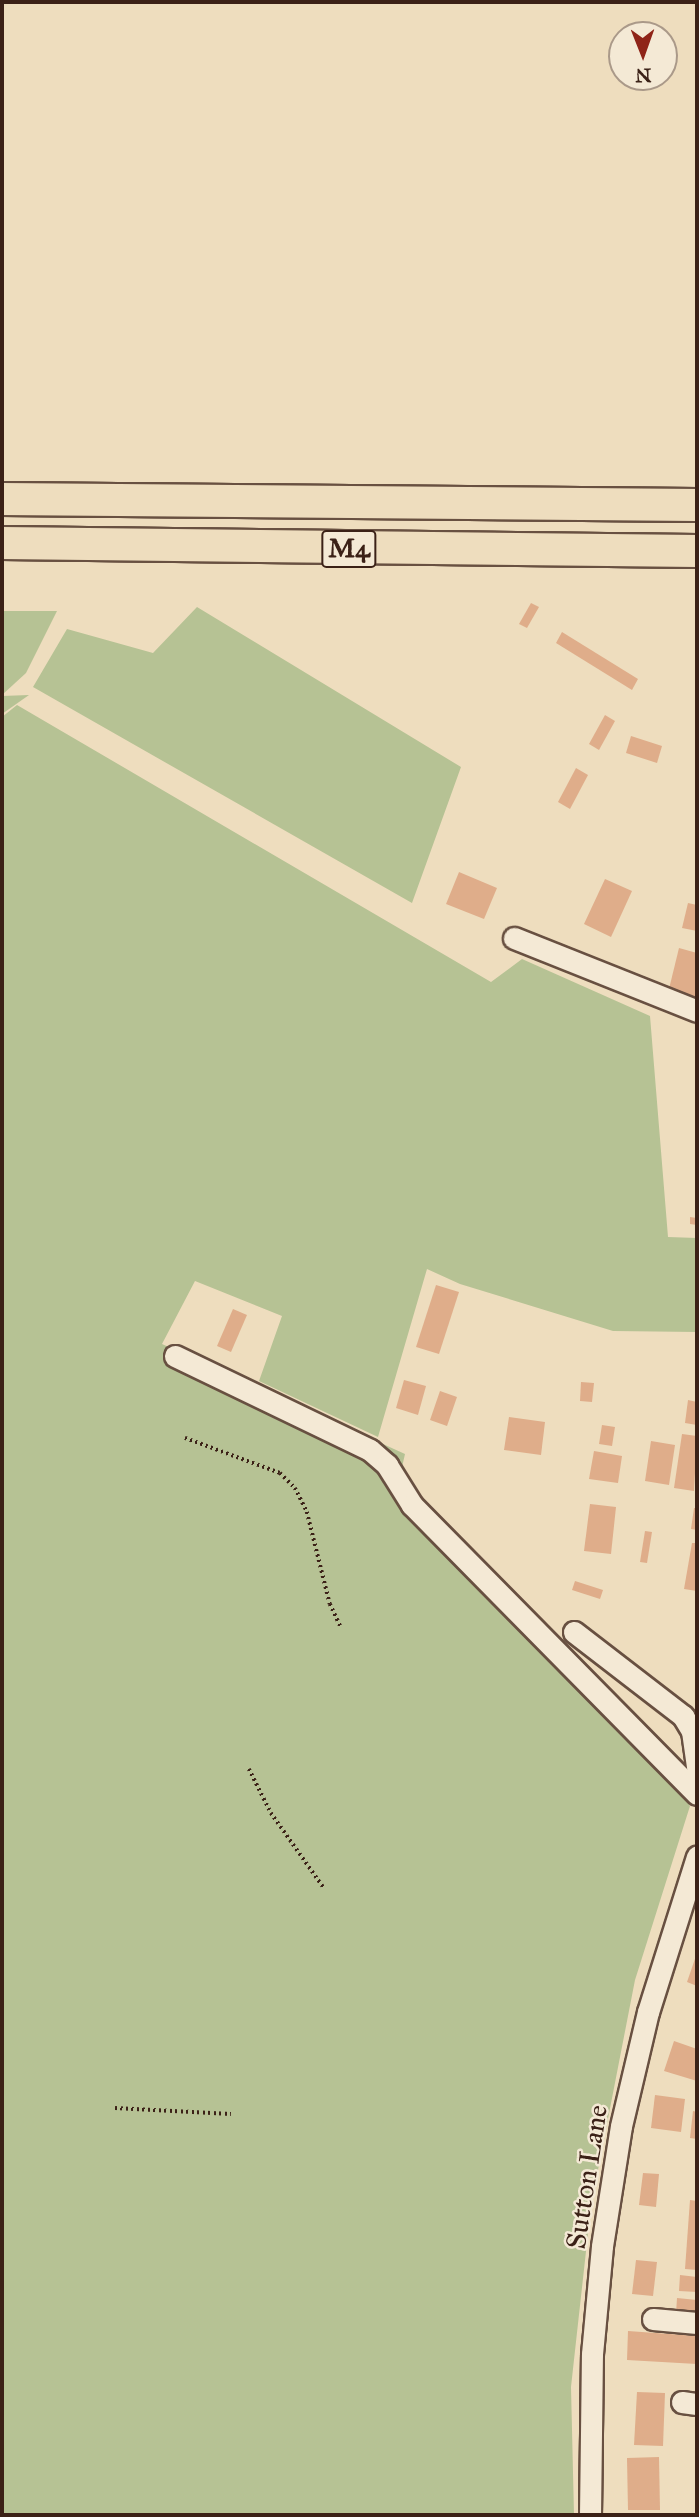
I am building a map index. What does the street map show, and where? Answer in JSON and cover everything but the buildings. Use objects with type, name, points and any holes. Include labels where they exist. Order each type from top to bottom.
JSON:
[{"type":"highway","name":"M4","points":[[2,499],[697,505]]},
{"type":"highway","name":"M4","points":[[2,543],[697,551]]},
{"type":"street","points":[[514,938],[697,1011]]},
{"type":"street","points":[[174,1356],[370,1450],[400,1482],[412,1505],[696,1780]]},
{"type":"street","points":[[575,1632],[683,1716],[692,1731],[696,1780]]},
{"type":"street","name":"Sutton Lane","points":[[590,2515],[592,2354],[619,2140],[648,2012],[697,1857]]},
{"type":"street","points":[[653,2319],[697,2323]]},
{"type":"path","points":[[185,1438],[280,1473],[295,1488],[307,1512],[330,1604],[341,1628]]},
{"type":"path","points":[[249,1769],[271,1813],[324,1888]]},
{"type":"path","points":[[115,2108],[231,2114]]},
{"type":"green space","points":[[197,607],[461,767],[412,903],[33,687],[67,629],[153,653]]},
{"type":"green space","points":[[2,611],[57,611],[26,673],[2,695]]},
{"type":"green space","points":[[29,695],[2,714],[2,696]]},
{"type":"green space","points":[[17,705],[491,982],[522,959],[650,1016],[668,1237],[697,1238],[697,1332],[613,1331],[460,1284],[427,1269],[378,1437],[259,1381],[282,1316],[195,1281],[162,1344],[405,1454],[400,1476],[692,1781],[681,1791],[690,1806],[635,1980],[591,2206],[571,2387],[574,2515],[2,2515],[2,717]]}]
